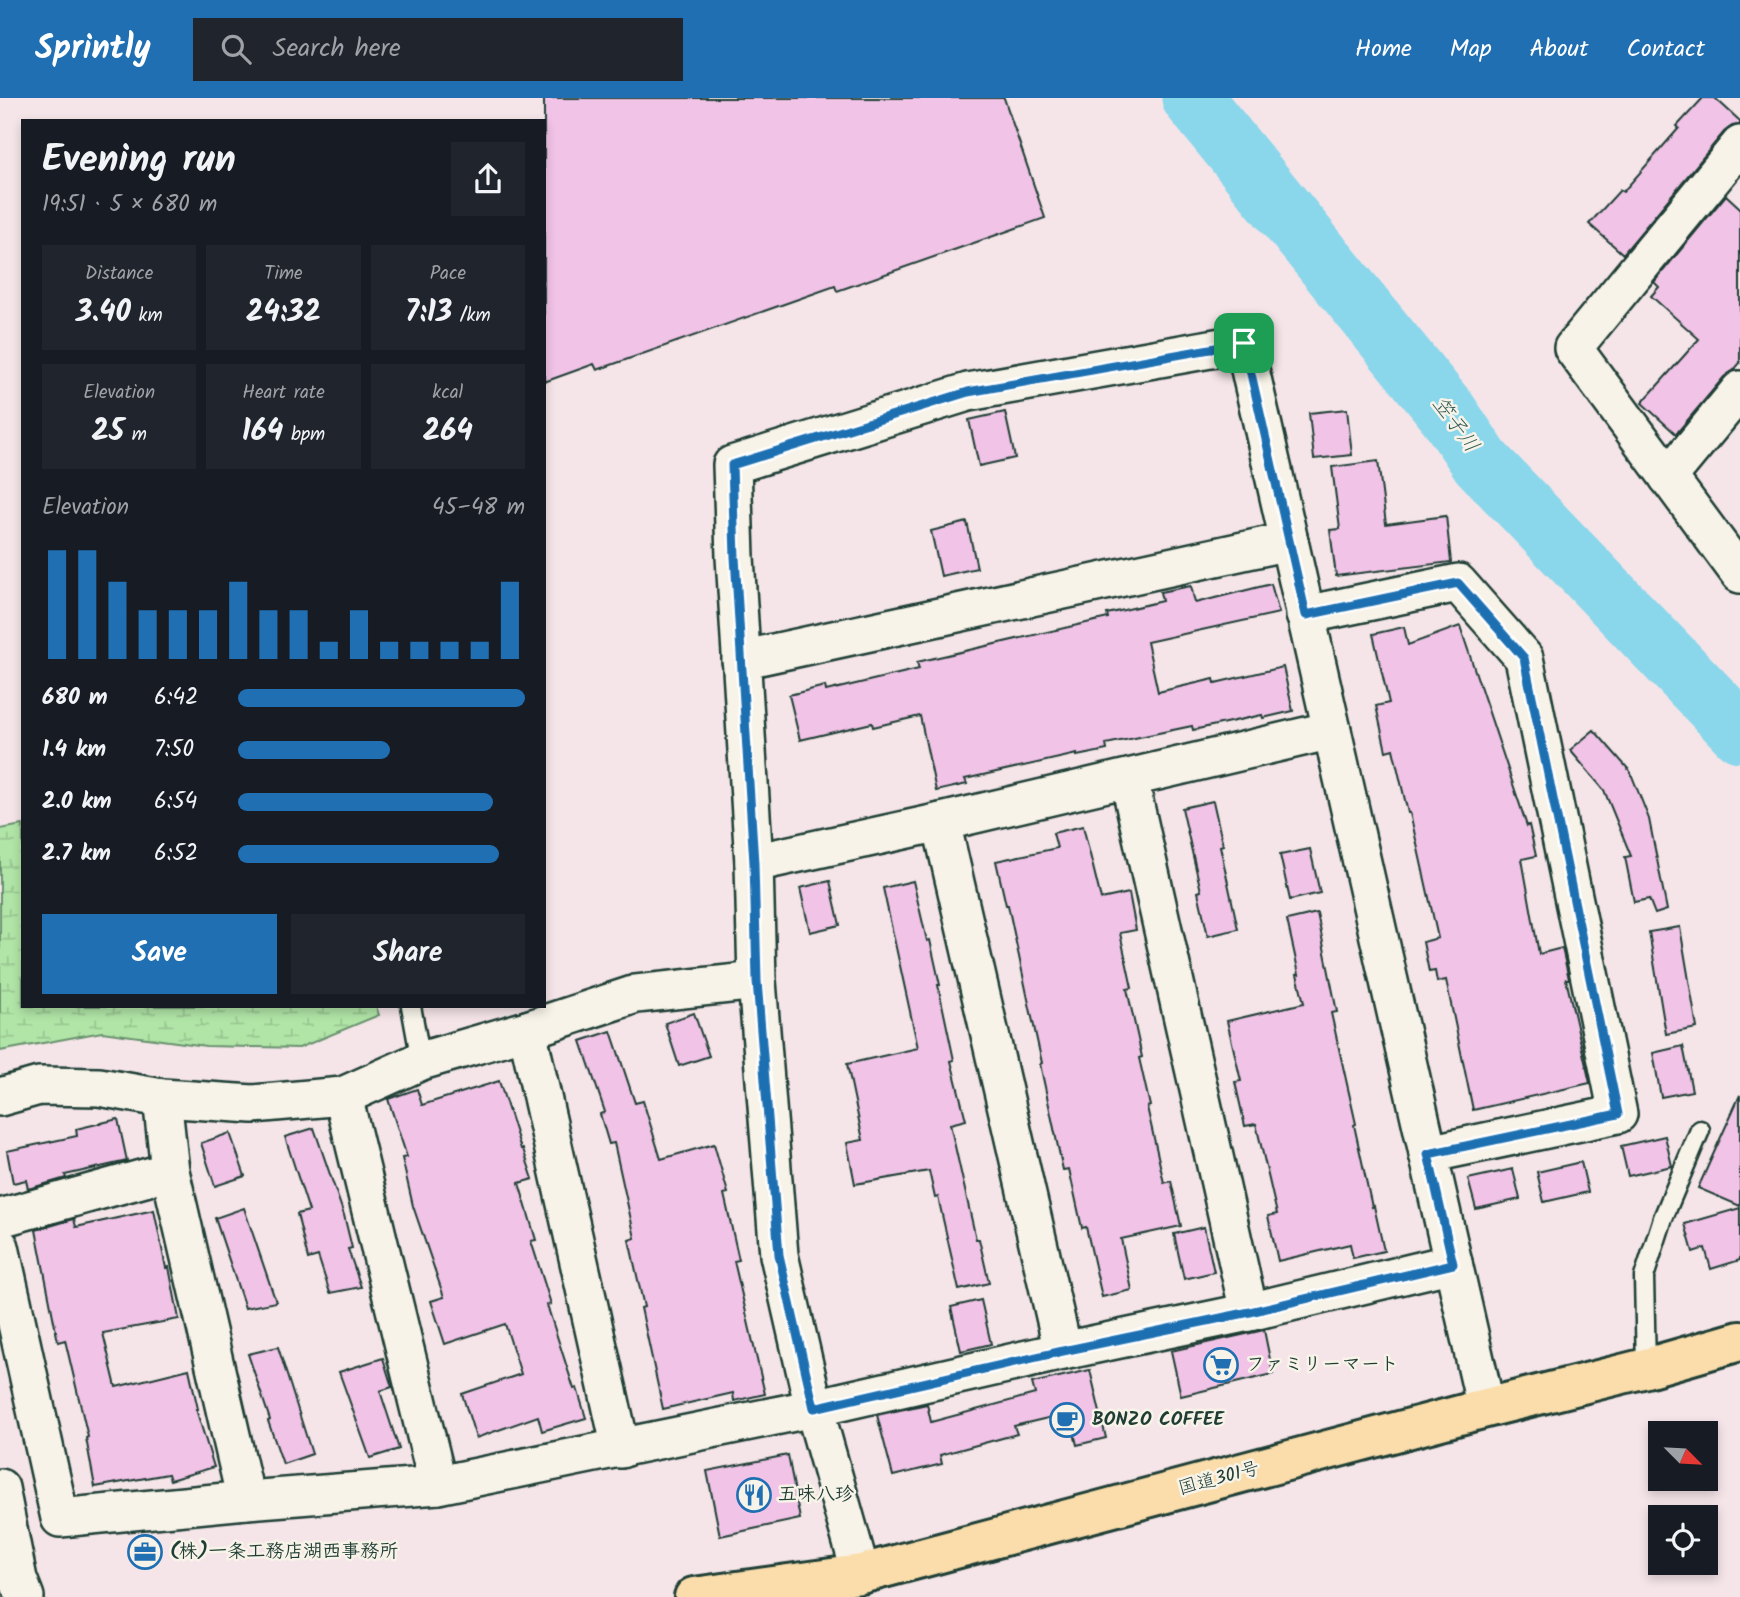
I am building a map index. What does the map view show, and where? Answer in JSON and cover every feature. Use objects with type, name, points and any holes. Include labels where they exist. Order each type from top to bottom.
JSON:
[{"type":"highway","name":"国道301号","points":[[694,1597],[861,1574],[1646,1368],[1740,1340]]},
{"type":"street","points":[[1740,145],[1573,348],[1740,574]]},
{"type":"street","points":[[861,1574],[814,1408],[779,1255],[757,981],[754,863],[732,465],[968,392],[1244,343],[1486,1408]]},
{"type":"street","points":[[1668,477],[1740,390]]},
{"type":"street","points":[[741,660],[1289,541]]},
{"type":"street","points":[[1306,615],[1458,583],[1524,658],[1618,1114],[1428,1154]]},
{"type":"street","points":[[754,863],[1129,779],[1332,730]]},
{"type":"street","points":[[1129,779],[1250,1312]]},
{"type":"street","points":[[941,822],[1063,1351]]},
{"type":"street","points":[[0,1097],[39,1086],[99,1087],[162,1098],[253,1104],[343,1096],[421,1061],[636,995],[757,981]]},
{"type":"street","points":[[527,1030],[621,1449]]},
{"type":"street","points":[[343,1096],[438,1485]]},
{"type":"street","points":[[162,1098],[170,1171],[246,1500]]},
{"type":"street","points":[[0,1218],[170,1171]]},
{"type":"street","points":[[0,1247],[60,1518],[438,1485],[814,1408],[1063,1351],[1250,1312],[1453,1264]]},
{"type":"street","points":[[0,1488],[18,1579],[25,1597]]},
{"type":"lane","points":[[411,1008],[421,1061]]},
{"type":"lane","points":[[1646,1368],[1644,1277],[1663,1219],[1700,1130]]},
{"type":"green space","points":[[21,825],[21,1008],[377,1008],[379,1015],[299,1048],[206,1046],[102,1032],[0,1051],[0,829]]},
{"type":"building","points":[[544,98],[1004,98],[1045,218],[837,291],[835,286],[597,370],[594,364],[546,381]]},
{"type":"building","points":[[1703,98],[1715,98],[1740,121],[1740,125],[1732,126],[1724,132],[1623,254],[1589,224],[1620,190],[1623,192]]},
{"type":"building","points":[[1726,195],[1740,208],[1740,363],[1724,377],[1676,434],[1642,403],[1699,339],[1651,296],[1659,287],[1654,282]]},
{"type":"building","points":[[1347,409],[1352,455],[1314,459],[1309,413]]},
{"type":"building","points":[[1005,412],[1015,458],[979,466],[969,420]]},
{"type":"building","points":[[1378,461],[1386,524],[1446,516],[1451,562],[1336,576],[1330,530],[1340,529],[1332,467]]},
{"type":"building","points":[[967,522],[977,568],[941,576],[931,531]]},
{"type":"building","points":[[1271,584],[1279,613],[1147,642],[1158,692],[1214,679],[1215,683],[1283,667],[1293,711],[1193,730],[1192,726],[1106,744],[1107,750],[965,779],[967,784],[936,791],[920,716],[873,727],[872,723],[800,740],[789,695],[825,686],[826,691],[919,669],[917,662],[1108,618],[1107,614],[1162,601],[1160,592],[1191,586],[1195,603]]},
{"type":"building","points":[[1460,626],[1527,826],[1529,825],[1536,856],[1522,859],[1539,954],[1562,948],[1569,979],[1566,979],[1590,1083],[1473,1110],[1446,980],[1437,982],[1435,971],[1429,972],[1423,942],[1438,938],[1393,749],[1386,751],[1376,706],[1389,703],[1373,634],[1404,627],[1408,645]]},
{"type":"building","points":[[1594,730],[1630,771],[1649,819],[1667,910],[1655,914],[1649,899],[1634,902],[1625,857],[1631,856],[1604,790],[1570,750]]},
{"type":"building","points":[[1213,801],[1238,929],[1208,936],[1182,808]]},
{"type":"building","points":[[1083,826],[1101,899],[1129,893],[1136,930],[1120,933],[1132,988],[1127,989],[1142,1057],[1139,1058],[1150,1106],[1147,1107],[1164,1183],[1171,1181],[1181,1226],[1121,1239],[1132,1290],[1102,1297],[1086,1227],[1082,1228],[1069,1169],[1063,1170],[1008,905],[996,861],[1057,848],[1053,833]]},
{"type":"building","points":[[1310,849],[1320,893],[1290,900],[1280,855]]},
{"type":"building","points":[[830,881],[840,925],[810,932],[800,888]]},
{"type":"building","points":[[913,881],[940,985],[954,1060],[951,1061],[966,1120],[950,1124],[976,1239],[979,1239],[989,1283],[959,1290],[938,1197],[935,1198],[929,1171],[855,1184],[847,1143],[863,1140],[847,1064],[918,1048],[883,888]]},
{"type":"building","points":[[1317,913],[1337,1012],[1331,1013],[1372,1207],[1374,1206],[1384,1251],[1353,1258],[1350,1244],[1278,1261],[1268,1216],[1277,1214],[1256,1124],[1245,1126],[1235,1082],[1241,1081],[1227,1021],[1304,1003],[1287,920]]},
{"type":"building","points":[[1680,927],[1697,1028],[1666,1034],[1649,932]]},
{"type":"building","points":[[694,1013],[709,1056],[679,1066],[665,1023]]},
{"type":"building","points":[[611,1031],[635,1103],[643,1101],[661,1159],[714,1144],[728,1193],[724,1194],[739,1260],[734,1261],[765,1394],[734,1401],[733,1393],[663,1409],[629,1240],[635,1238],[614,1143],[609,1144],[600,1114],[605,1112],[581,1041]]},
{"type":"building","points":[[1683,1046],[1692,1091],[1661,1097],[1653,1053]]},
{"type":"building","points":[[499,1081],[533,1179],[519,1183],[536,1240],[531,1241],[551,1304],[547,1305],[586,1418],[542,1431],[538,1416],[476,1438],[462,1394],[521,1374],[505,1324],[445,1344],[431,1301],[444,1297],[413,1206],[402,1158],[407,1157],[388,1099],[417,1089],[422,1105]]},
{"type":"building","points":[[1740,1095],[1740,1206],[1698,1188]]},
{"type":"building","points":[[118,1119],[127,1161],[65,1175],[66,1178],[28,1189],[26,1180],[13,1183],[7,1151],[77,1136],[76,1129]]},
{"type":"building","points":[[314,1128],[344,1215],[352,1248],[348,1249],[361,1287],[330,1293],[318,1256],[308,1259],[297,1214],[309,1211],[285,1137]]},
{"type":"building","points":[[230,1133],[245,1176],[215,1186],[201,1143]]},
{"type":"building","points":[[1665,1136],[1672,1166],[1628,1176],[1621,1146]]},
{"type":"building","points":[[1581,1162],[1588,1192],[1544,1202],[1537,1172]]},
{"type":"building","points":[[1513,1169],[1520,1199],[1476,1209],[1468,1179]]},
{"type":"building","points":[[244,1208],[276,1302],[245,1308],[215,1218]]},
{"type":"building","points":[[1740,1208],[1740,1260],[1711,1269],[1705,1248],[1693,1252],[1685,1224]]},
{"type":"building","points":[[154,1210],[179,1319],[103,1333],[116,1387],[189,1369],[196,1409],[214,1467],[170,1480],[168,1474],[95,1487],[86,1438],[88,1437],[65,1340],[58,1342],[36,1230],[74,1219],[76,1227]]},
{"type":"building","points":[[1204,1227],[1214,1272],[1184,1279],[1174,1234]]},
{"type":"building","points":[[981,1300],[991,1344],[961,1351],[951,1307]]},
{"type":"building","points":[[1264,1330],[1273,1374],[1181,1396],[1171,1351]]},
{"type":"building","points":[[278,1347],[312,1454],[283,1464],[248,1354]]},
{"type":"building","points":[[383,1358],[392,1387],[380,1391],[399,1449],[370,1458],[339,1372]]},
{"type":"building","points":[[1090,1370],[1106,1438],[1077,1445],[1069,1413],[1014,1426],[1017,1434],[940,1455],[942,1464],[893,1476],[877,1415],[927,1404],[931,1422],[1035,1394],[1032,1383]]},
{"type":"building","points":[[788,1455],[800,1519],[720,1536],[707,1471]]},
{"type":"waterway","name":"笠子川","points":[[1192,98],[1448,413],[1481,462],[1740,732]]},
{"type":"place","name":"ファミリーマート","points":[[1221,1365]]},
{"type":"place","name":"BONZO COFFEE","points":[[1067,1420]]},
{"type":"place","name":"五味八珍","points":[[754,1495]]},
{"type":"place","name":"(株)一条工務店湖西事務所","points":[[145,1552]]},
{"type":"route","points":[[1244,343],[1306,615],[1458,583],[1524,658],[1618,1114],[1428,1154],[1453,1264],[1250,1312],[1063,1351],[814,1408],[779,1255],[757,981],[754,863],[732,465],[968,392],[1244,343]]}]
